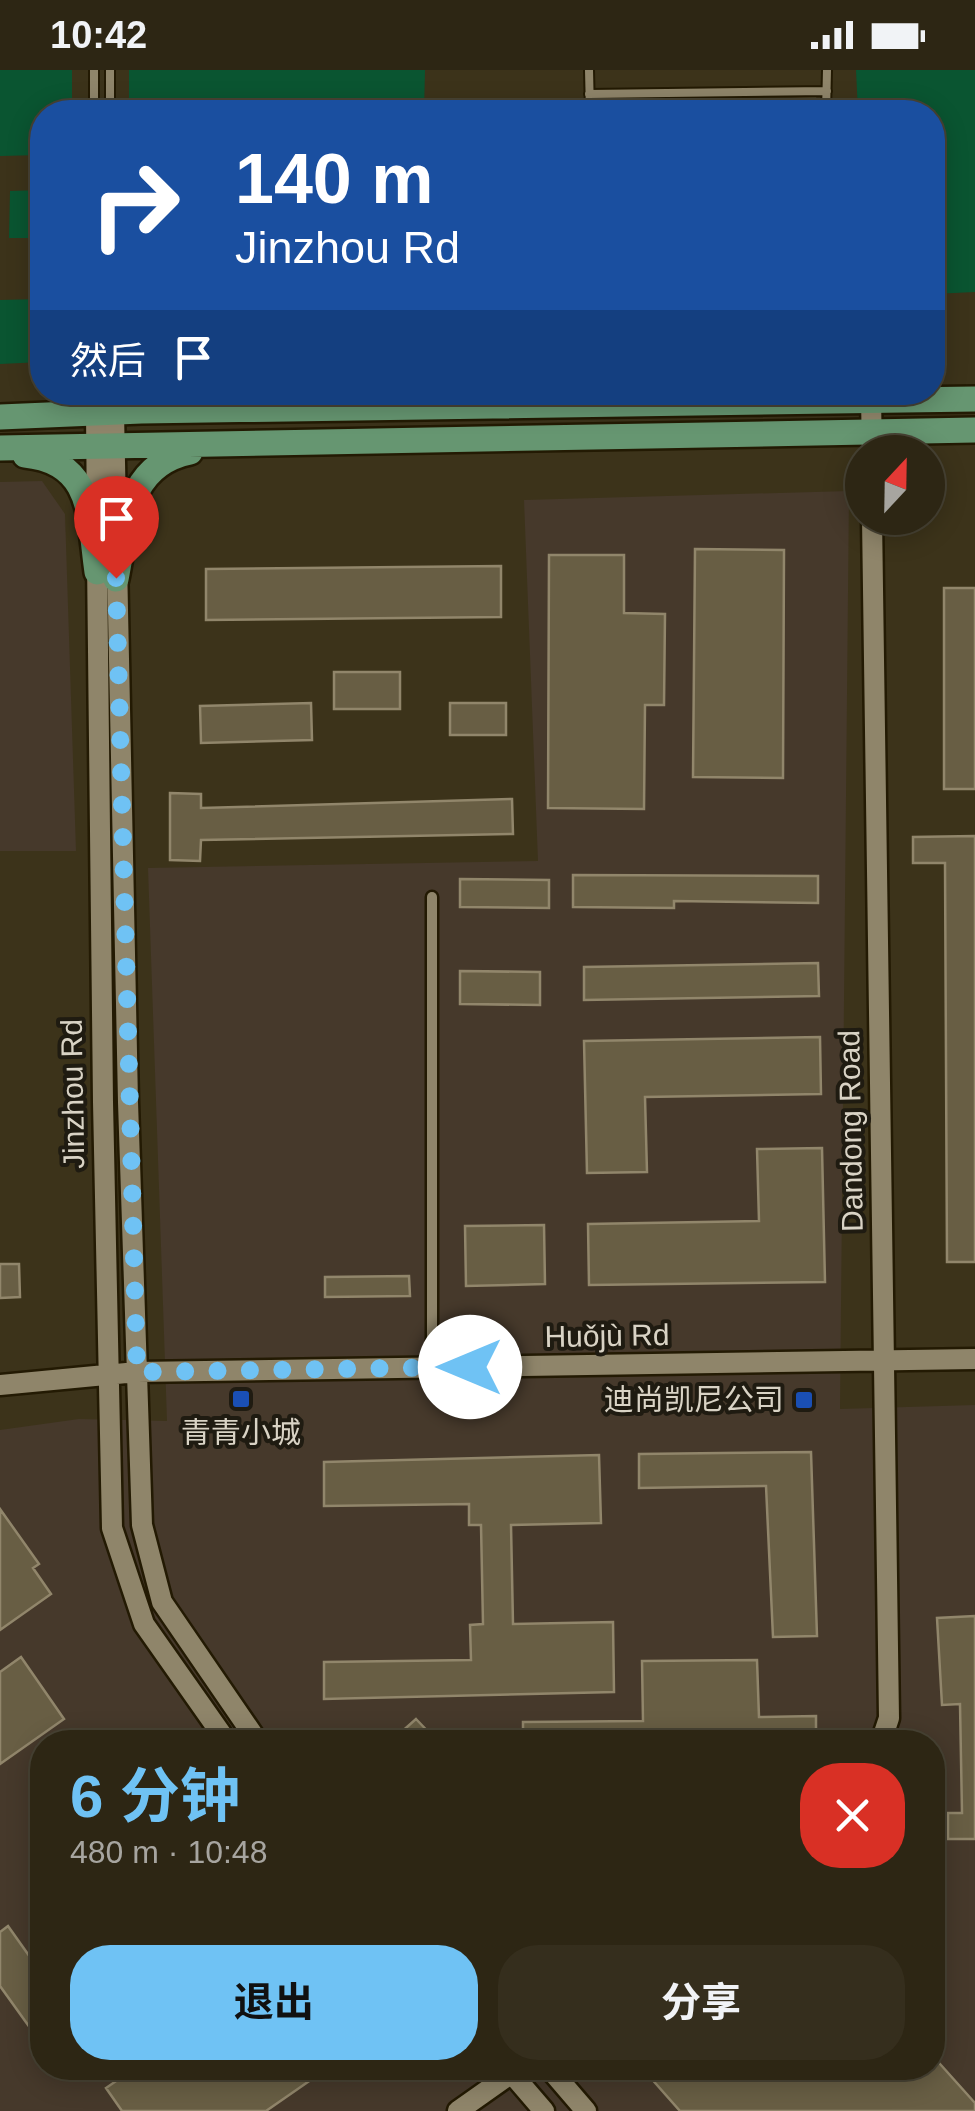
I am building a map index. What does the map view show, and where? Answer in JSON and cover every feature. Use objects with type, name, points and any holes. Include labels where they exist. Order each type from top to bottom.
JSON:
[{"type":"main road","points":[[945,399],[975,399]]},
{"type":"main road","points":[[0,416],[40,405]]},
{"type":"main road","points":[[0,416],[105,405],[231,411],[439,405]]},
{"type":"main road","name":"Jinzhou Rd","points":[[105,405],[108,1374],[112,1528],[144,1624],[219,1730]]},
{"type":"main road","points":[[189,405],[231,411]]},
{"type":"main road","points":[[871,405],[871,435]]},
{"type":"main road","points":[[932,435],[975,430]]},
{"type":"main road","points":[[0,450],[231,444],[845,442]]},
{"type":"main road","points":[[107,575],[143,478],[164,458],[231,444]]},
{"type":"main road","points":[[0,450],[38,456],[70,471],[86,502],[107,575]]},
{"type":"main road","name":"Dandong Road","points":[[872,535],[889,1718],[885,1730]]},
{"type":"main road","name":"Jinzhou Rd","points":[[107,575],[142,1525],[162,1602],[250,1730]]},
{"type":"main road","name":"Huǒjù Rd","points":[[0,1385],[137,1372],[975,1360]]},
{"type":"main road","points":[[458,2111],[498,2080]]},
{"type":"main road","points":[[520,2080],[544,2111]]},
{"type":"main road","points":[[559,2080],[586,2111]]},
{"type":"street","points":[[432,897],[432,1366]]},
{"type":"lane","points":[[94,70],[94,100]]},
{"type":"lane","points":[[110,70],[110,100]]},
{"type":"lane","points":[[589,70],[589,100]]},
{"type":"lane","points":[[826,100],[827,70]]},
{"type":"lane","points":[[589,94],[826,91]]},
{"type":"shaded area","points":[[42,481],[65,514],[76,851],[0,851],[0,482]]},
{"type":"shaded area","points":[[845,491],[845,535],[849,535],[840,1409],[975,1405],[975,2111],[0,2111],[0,1430],[79,1419],[167,1421],[148,868],[538,861],[524,500]]},
{"type":"green space","points":[[0,70],[72,70],[72,100],[30,100],[30,155],[0,156]]},
{"type":"green space","points":[[129,70],[425,70],[424,100],[129,100]]},
{"type":"green space","points":[[856,70],[975,70],[975,292],[945,293],[945,100],[857,100]]},
{"type":"green space","points":[[30,190],[30,238],[9,238],[10,191]]},
{"type":"green space","points":[[30,299],[30,363],[0,364],[0,300]]},
{"type":"building","points":[[695,549],[784,550],[783,778],[693,777]]},
{"type":"building","points":[[549,555],[624,555],[624,613],[665,614],[664,705],[645,705],[644,809],[548,808]]},
{"type":"building","points":[[501,566],[501,617],[206,620],[206,569]]},
{"type":"building","points":[[944,588],[975,588],[975,789],[944,789]]},
{"type":"building","points":[[334,672],[400,672],[400,709],[334,709]]},
{"type":"building","points":[[311,703],[312,740],[201,743],[200,706]]},
{"type":"building","points":[[450,703],[506,703],[506,735],[450,735]]},
{"type":"building","points":[[170,793],[201,794],[201,808],[512,799],[513,834],[201,840],[200,861],[170,860]]},
{"type":"building","points":[[975,836],[975,1262],[947,1262],[945,863],[913,863],[913,837]]},
{"type":"building","points":[[573,875],[818,876],[818,903],[674,901],[674,908],[573,907]]},
{"type":"building","points":[[460,879],[549,880],[549,908],[460,907]]},
{"type":"building","points":[[818,963],[819,996],[584,1000],[584,967]]},
{"type":"building","points":[[460,971],[540,972],[540,1005],[460,1004]]},
{"type":"building","points":[[820,1037],[821,1094],[645,1097],[647,1172],[587,1173],[584,1041]]},
{"type":"building","points":[[822,1148],[825,1282],[589,1285],[588,1224],[759,1221],[757,1149]]},
{"type":"building","points":[[544,1225],[545,1284],[466,1286],[465,1226]]},
{"type":"building","points":[[0,1264],[19,1264],[20,1297],[0,1298]]},
{"type":"building","points":[[409,1276],[410,1296],[325,1297],[325,1277]]},
{"type":"building","points":[[811,1452],[817,1636],[773,1637],[766,1486],[639,1488],[639,1454]]},
{"type":"building","points":[[599,1455],[601,1523],[511,1525],[513,1624],[613,1622],[614,1692],[324,1699],[324,1662],[471,1660],[470,1625],[483,1624],[481,1525],[469,1525],[469,1504],[324,1506],[324,1462]]},
{"type":"building","points":[[0,1509],[39,1564],[33,1568],[51,1594],[0,1630]]},
{"type":"building","points":[[975,1616],[975,1839],[948,1839],[948,1813],[962,1813],[960,1704],[942,1705],[937,1618]]},
{"type":"building","points":[[21,1657],[64,1719],[48,1730],[30,1730],[30,1743],[0,1764],[0,1672]]},
{"type":"building","points":[[757,1660],[759,1717],[816,1716],[816,1730],[523,1730],[523,1722],[643,1721],[642,1661]]},
{"type":"building","points":[[416,1719],[427,1730],[404,1730]]},
{"type":"building","points":[[8,1926],[30,1957],[30,2028],[0,1986],[0,1932]]},
{"type":"building","points":[[945,2070],[975,2103],[975,2111],[680,2111],[653,2080],[945,2080]]},
{"type":"building","points":[[118,2080],[311,2080],[266,2111],[122,2111],[106,2088]]},
{"type":"place","name":"青青小城","points":[[241,1399]]},
{"type":"place","name":"迪尚凯尼公司","points":[[804,1400]]},
{"type":"route","points":[[116,578],[137,1372],[470,1367]]}]
